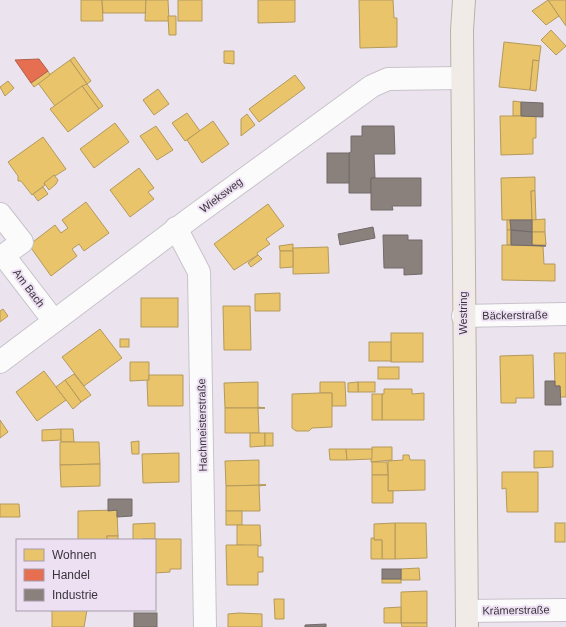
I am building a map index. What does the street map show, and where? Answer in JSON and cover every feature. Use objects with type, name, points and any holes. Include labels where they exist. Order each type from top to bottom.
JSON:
[{"type":"main road","name":"Westring","points":[[464,0],[462,78],[463,316],[467,619]]},
{"type":"street","name":"Wieksweg","points":[[0,362],[176,228],[372,86],[388,80],[462,78]]},
{"type":"street","name":"Am Bach","points":[[0,214],[22,242],[2,257],[54,321]]},
{"type":"street","name":"Hachmeisterstraße","points":[[176,228],[199,272],[205,627]]},
{"type":"street","name":"Bäckerstraße","points":[[463,316],[566,314]]},
{"type":"street","name":"Krämerstraße","points":[[467,619],[566,610]]},
{"type":"building: Wohnen","points":[[81,0],[102,0],[103,21],[81,21]]},
{"type":"building: Wohnen","points":[[102,0],[146,0],[146,13],[103,13]]},
{"type":"building: Wohnen","points":[[146,0],[168,0],[169,21],[145,21]]},
{"type":"building: Wohnen","points":[[178,0],[202,0],[202,21],[178,21]]},
{"type":"building: Wohnen","points":[[258,0],[295,0],[295,22],[258,23]]},
{"type":"building: Wohnen","points":[[359,0],[393,0],[394,18],[397,18],[397,47],[360,48]]},
{"type":"building: Wohnen","points":[[548,0],[566,0],[566,26],[559,16]]},
{"type":"building: Wohnen","points":[[548,0],[559,16],[546,25],[532,11]]},
{"type":"building: Wohnen","points":[[168,16],[176,16],[176,35],[169,35]]},
{"type":"building: Wohnen","points":[[551,30],[566,46],[556,55],[541,40]]},
{"type":"building: Wohnen","points":[[504,42],[541,46],[539,61],[533,60],[530,90],[499,87]]},
{"type":"building: Wohnen","points":[[224,51],[234,51],[234,64],[224,63]]},
{"type":"building: Wohnen","points":[[74,57],[91,81],[87,84],[70,60]]},
{"type":"building: Wohnen","points":[[70,60],[87,84],[55,106],[38,83]]},
{"type":"building: Wohnen","points":[[533,60],[539,61],[536,91],[530,90]]},
{"type":"building: Wohnen","points":[[48,71],[50,75],[34,87],[31,83]]},
{"type":"building: Wohnen","points":[[295,75],[305,88],[259,122],[249,109]]},
{"type":"building: Wohnen","points":[[8,81],[14,88],[5,96],[0,87]]},
{"type":"building: Wohnen","points":[[87,84],[103,106],[99,109],[82,86]]},
{"type":"building: Wohnen","points":[[82,86],[99,109],[68,132],[50,109]]},
{"type":"building: Wohnen","points":[[158,89],[169,104],[154,115],[143,100]]},
{"type":"building: Wohnen","points":[[513,101],[521,102],[521,116],[513,116]]},
{"type":"building: Wohnen","points":[[187,113],[200,131],[185,141],[172,123]]},
{"type":"building: Wohnen","points":[[247,114],[255,125],[241,136],[241,119]]},
{"type":"building: Wohnen","points":[[500,116],[536,116],[536,138],[533,138],[533,154],[501,155]]},
{"type":"building: Wohnen","points":[[213,121],[229,144],[202,163],[187,140]]},
{"type":"building: Wohnen","points":[[115,123],[129,142],[94,168],[80,149]]},
{"type":"building: Wohnen","points":[[156,126],[173,150],[157,160],[140,136]]},
{"type":"building: Wohnen","points":[[43,137],[66,169],[44,183],[45,185],[32,195],[21,181],[18,181],[18,176],[8,162]]},
{"type":"building: Wohnen","points":[[139,168],[154,188],[148,192],[154,199],[130,217],[110,190]]},
{"type":"building: Wohnen","points":[[54,175],[58,180],[49,190],[44,183]]},
{"type":"building: Wohnen","points":[[535,177],[535,191],[531,191],[532,220],[502,220],[501,178]]},
{"type":"building: Wohnen","points":[[43,187],[48,194],[38,201],[33,194]]},
{"type":"building: Wohnen","points":[[531,191],[535,191],[536,220],[532,220]]},
{"type":"building: Wohnen","points":[[86,202],[109,233],[84,251],[79,244],[72,249],[77,256],[51,276],[29,245],[55,225],[61,233],[68,228],[62,220]]},
{"type":"building: Wohnen","points":[[268,204],[284,226],[266,239],[270,244],[257,253],[258,255],[234,270],[214,244]]},
{"type":"building: Wohnen","points":[[545,219],[545,232],[532,232],[532,220]]},
{"type":"building: Wohnen","points":[[507,220],[510,220],[511,230],[507,230]]},
{"type":"building: Wohnen","points":[[507,230],[511,230],[511,245],[507,245]]},
{"type":"building: Wohnen","points":[[532,232],[545,232],[546,245],[532,245]]},
{"type":"building: Wohnen","points":[[293,244],[293,251],[280,251],[279,246]]},
{"type":"building: Wohnen","points":[[502,245],[543,246],[544,264],[555,264],[555,281],[502,280]]},
{"type":"building: Wohnen","points":[[328,247],[329,273],[293,274],[293,248]]},
{"type":"building: Wohnen","points":[[280,251],[293,251],[293,267],[280,268]]},
{"type":"building: Wohnen","points":[[258,255],[262,259],[251,267],[248,263]]},
{"type":"building: Wohnen","points":[[280,293],[280,311],[255,311],[255,294]]},
{"type":"building: Wohnen","points":[[141,298],[178,298],[178,327],[141,327]]},
{"type":"building: Wohnen","points":[[223,306],[250,306],[251,350],[224,350]]},
{"type":"building: Wohnen","points":[[3,309],[8,316],[0,322],[0,311]]},
{"type":"building: Wohnen","points":[[100,329],[122,358],[84,386],[62,357]]},
{"type":"building: Wohnen","points":[[391,333],[423,333],[423,362],[391,362]]},
{"type":"building: Wohnen","points":[[120,339],[129,339],[129,347],[120,347]]},
{"type":"building: Wohnen","points":[[369,342],[391,342],[391,361],[369,361]]},
{"type":"building: Wohnen","points":[[554,353],[566,353],[566,397],[560,397],[560,386],[555,386]]},
{"type":"building: Wohnen","points":[[533,355],[534,398],[516,398],[516,403],[501,403],[500,356]]},
{"type":"building: Wohnen","points":[[130,362],[149,362],[149,380],[130,381]]},
{"type":"building: Wohnen","points":[[378,367],[399,367],[399,379],[378,379]]},
{"type":"building: Wohnen","points":[[44,371],[66,400],[37,421],[16,392]]},
{"type":"building: Wohnen","points":[[74,374],[91,395],[81,402],[65,380]]},
{"type":"building: Wohnen","points":[[149,375],[183,375],[183,406],[148,406],[147,381],[149,380]]},
{"type":"building: Wohnen","points":[[65,380],[81,402],[73,409],[56,387]]},
{"type":"building: Wohnen","points":[[258,382],[258,407],[265,408],[225,408],[224,383]]},
{"type":"building: Wohnen","points":[[320,382],[345,382],[346,406],[332,406],[332,393],[320,393]]},
{"type":"building: Wohnen","points":[[358,382],[375,382],[375,392],[358,392]]},
{"type":"building: Wohnen","points":[[358,382],[358,392],[348,392],[348,383]]},
{"type":"building: Wohnen","points":[[384,389],[412,389],[412,394],[424,393],[424,420],[382,420],[382,394],[384,394]]},
{"type":"building: Wohnen","points":[[332,393],[332,427],[312,428],[309,431],[296,431],[292,428],[292,394]]},
{"type":"building: Wohnen","points":[[372,394],[382,394],[382,420],[372,420]]},
{"type":"building: Wohnen","points":[[225,408],[258,408],[259,433],[225,433]]},
{"type":"building: Wohnen","points":[[0,420],[8,432],[0,438]]},
{"type":"building: Wohnen","points":[[61,429],[61,440],[42,441],[42,430]]},
{"type":"building: Wohnen","points":[[61,429],[73,429],[74,442],[61,442]]},
{"type":"building: Wohnen","points":[[250,433],[265,433],[265,446],[250,447]]},
{"type":"building: Wohnen","points":[[265,433],[273,433],[273,446],[265,446]]},
{"type":"building: Wohnen","points":[[139,441],[139,454],[132,454],[131,442]]},
{"type":"building: Wohnen","points":[[60,442],[99,442],[100,464],[60,465]]},
{"type":"building: Wohnen","points":[[372,447],[392,447],[392,460],[371,462]]},
{"type":"building: Wohnen","points":[[329,449],[346,449],[347,460],[330,460]]},
{"type":"building: Wohnen","points":[[346,449],[372,449],[372,459],[347,460]]},
{"type":"building: Wohnen","points":[[534,451],[553,451],[553,467],[534,468]]},
{"type":"building: Wohnen","points":[[179,453],[179,482],[143,483],[142,454]]},
{"type":"building: Wohnen","points":[[403,455],[409,455],[410,460],[425,460],[425,490],[388,491],[388,461],[403,460]]},
{"type":"building: Wohnen","points":[[259,460],[259,485],[266,485],[226,486],[225,461]]},
{"type":"building: Wohnen","points":[[372,462],[387,462],[388,475],[372,475]]},
{"type":"building: Wohnen","points":[[100,464],[100,486],[61,487],[60,465]]},
{"type":"building: Wohnen","points":[[502,472],[538,472],[538,512],[507,512],[506,488],[502,489]]},
{"type":"building: Wohnen","points":[[372,475],[388,475],[388,491],[393,491],[393,503],[372,503]]},
{"type":"building: Wohnen","points":[[266,485],[259,486],[260,511],[226,511],[226,486]]},
{"type":"building: Wohnen","points":[[0,504],[19,504],[20,517],[0,517]]},
{"type":"building: Wohnen","points":[[117,510],[118,536],[107,536],[107,539],[78,539],[78,511]]},
{"type":"building: Wohnen","points":[[226,511],[242,511],[242,525],[226,525]]},
{"type":"building: Wohnen","points":[[155,523],[155,539],[133,539],[133,524]]},
{"type":"building: Wohnen","points":[[395,523],[426,523],[427,558],[395,559]]},
{"type":"building: Wohnen","points":[[395,523],[395,559],[382,559],[382,540],[374,540],[374,524]]},
{"type":"building: Wohnen","points":[[555,523],[565,523],[565,542],[555,542]]},
{"type":"building: Wohnen","points":[[237,525],[260,525],[261,546],[237,545]]},
{"type":"building: Wohnen","points":[[107,536],[118,536],[118,539],[107,539]]},
{"type":"building: Wohnen","points":[[371,538],[374,538],[374,540],[382,540],[382,559],[371,559]]},
{"type":"building: Wohnen","points":[[156,539],[181,539],[181,569],[170,569],[170,572],[156,573]]},
{"type":"building: Wohnen","points":[[226,545],[258,545],[258,557],[263,557],[263,572],[258,572],[258,585],[227,585]]},
{"type":"building: Wohnen","points":[[419,568],[420,580],[401,580],[401,569]]},
{"type":"building: Wohnen","points":[[382,579],[401,579],[401,583],[382,583]]},
{"type":"building: Wohnen","points":[[427,591],[427,623],[401,623],[401,592]]},
{"type":"building: Wohnen","points":[[274,599],[284,599],[284,619],[275,619]]},
{"type":"building: Wohnen","points":[[401,607],[401,623],[384,623],[384,608]]},
{"type":"building: Wohnen","points":[[52,611],[87,611],[84,627],[52,627]]},
{"type":"building: Wohnen","points":[[228,614],[262,614],[262,627],[228,627]]},
{"type":"building: Wohnen","points":[[401,623],[427,623],[427,627],[402,627]]},
{"type":"building: Handel","points":[[39,59],[48,71],[31,83],[15,60]]},
{"type":"building: Industrie","points":[[521,102],[543,103],[543,117],[521,116]]},
{"type":"building: Industrie","points":[[362,126],[394,126],[395,154],[374,154],[375,178],[371,178],[371,193],[349,193],[349,153],[351,152],[351,136],[362,136]]},
{"type":"building: Industrie","points":[[327,153],[349,153],[349,183],[327,183]]},
{"type":"building: Industrie","points":[[371,178],[421,178],[421,206],[392,206],[393,210],[371,210]]},
{"type":"building: Industrie","points":[[510,220],[532,220],[532,232],[511,230]]},
{"type":"building: Industrie","points":[[373,227],[375,238],[340,245],[338,234]]},
{"type":"building: Industrie","points":[[511,230],[532,232],[532,245],[546,246],[511,245]]},
{"type":"building: Industrie","points":[[383,235],[408,235],[408,240],[422,240],[422,274],[404,275],[404,268],[384,268]]},
{"type":"building: Industrie","points":[[545,381],[555,381],[555,386],[560,386],[561,405],[545,405]]},
{"type":"building: Industrie","points":[[108,499],[132,499],[132,516],[117,517],[117,510],[108,511]]},
{"type":"building: Industrie","points":[[382,569],[401,569],[401,579],[382,579]]},
{"type":"building: Industrie","points":[[134,613],[157,613],[157,627],[134,627]]},
{"type":"building: Industrie","points":[[326,624],[326,627],[305,627],[305,625]]}]
